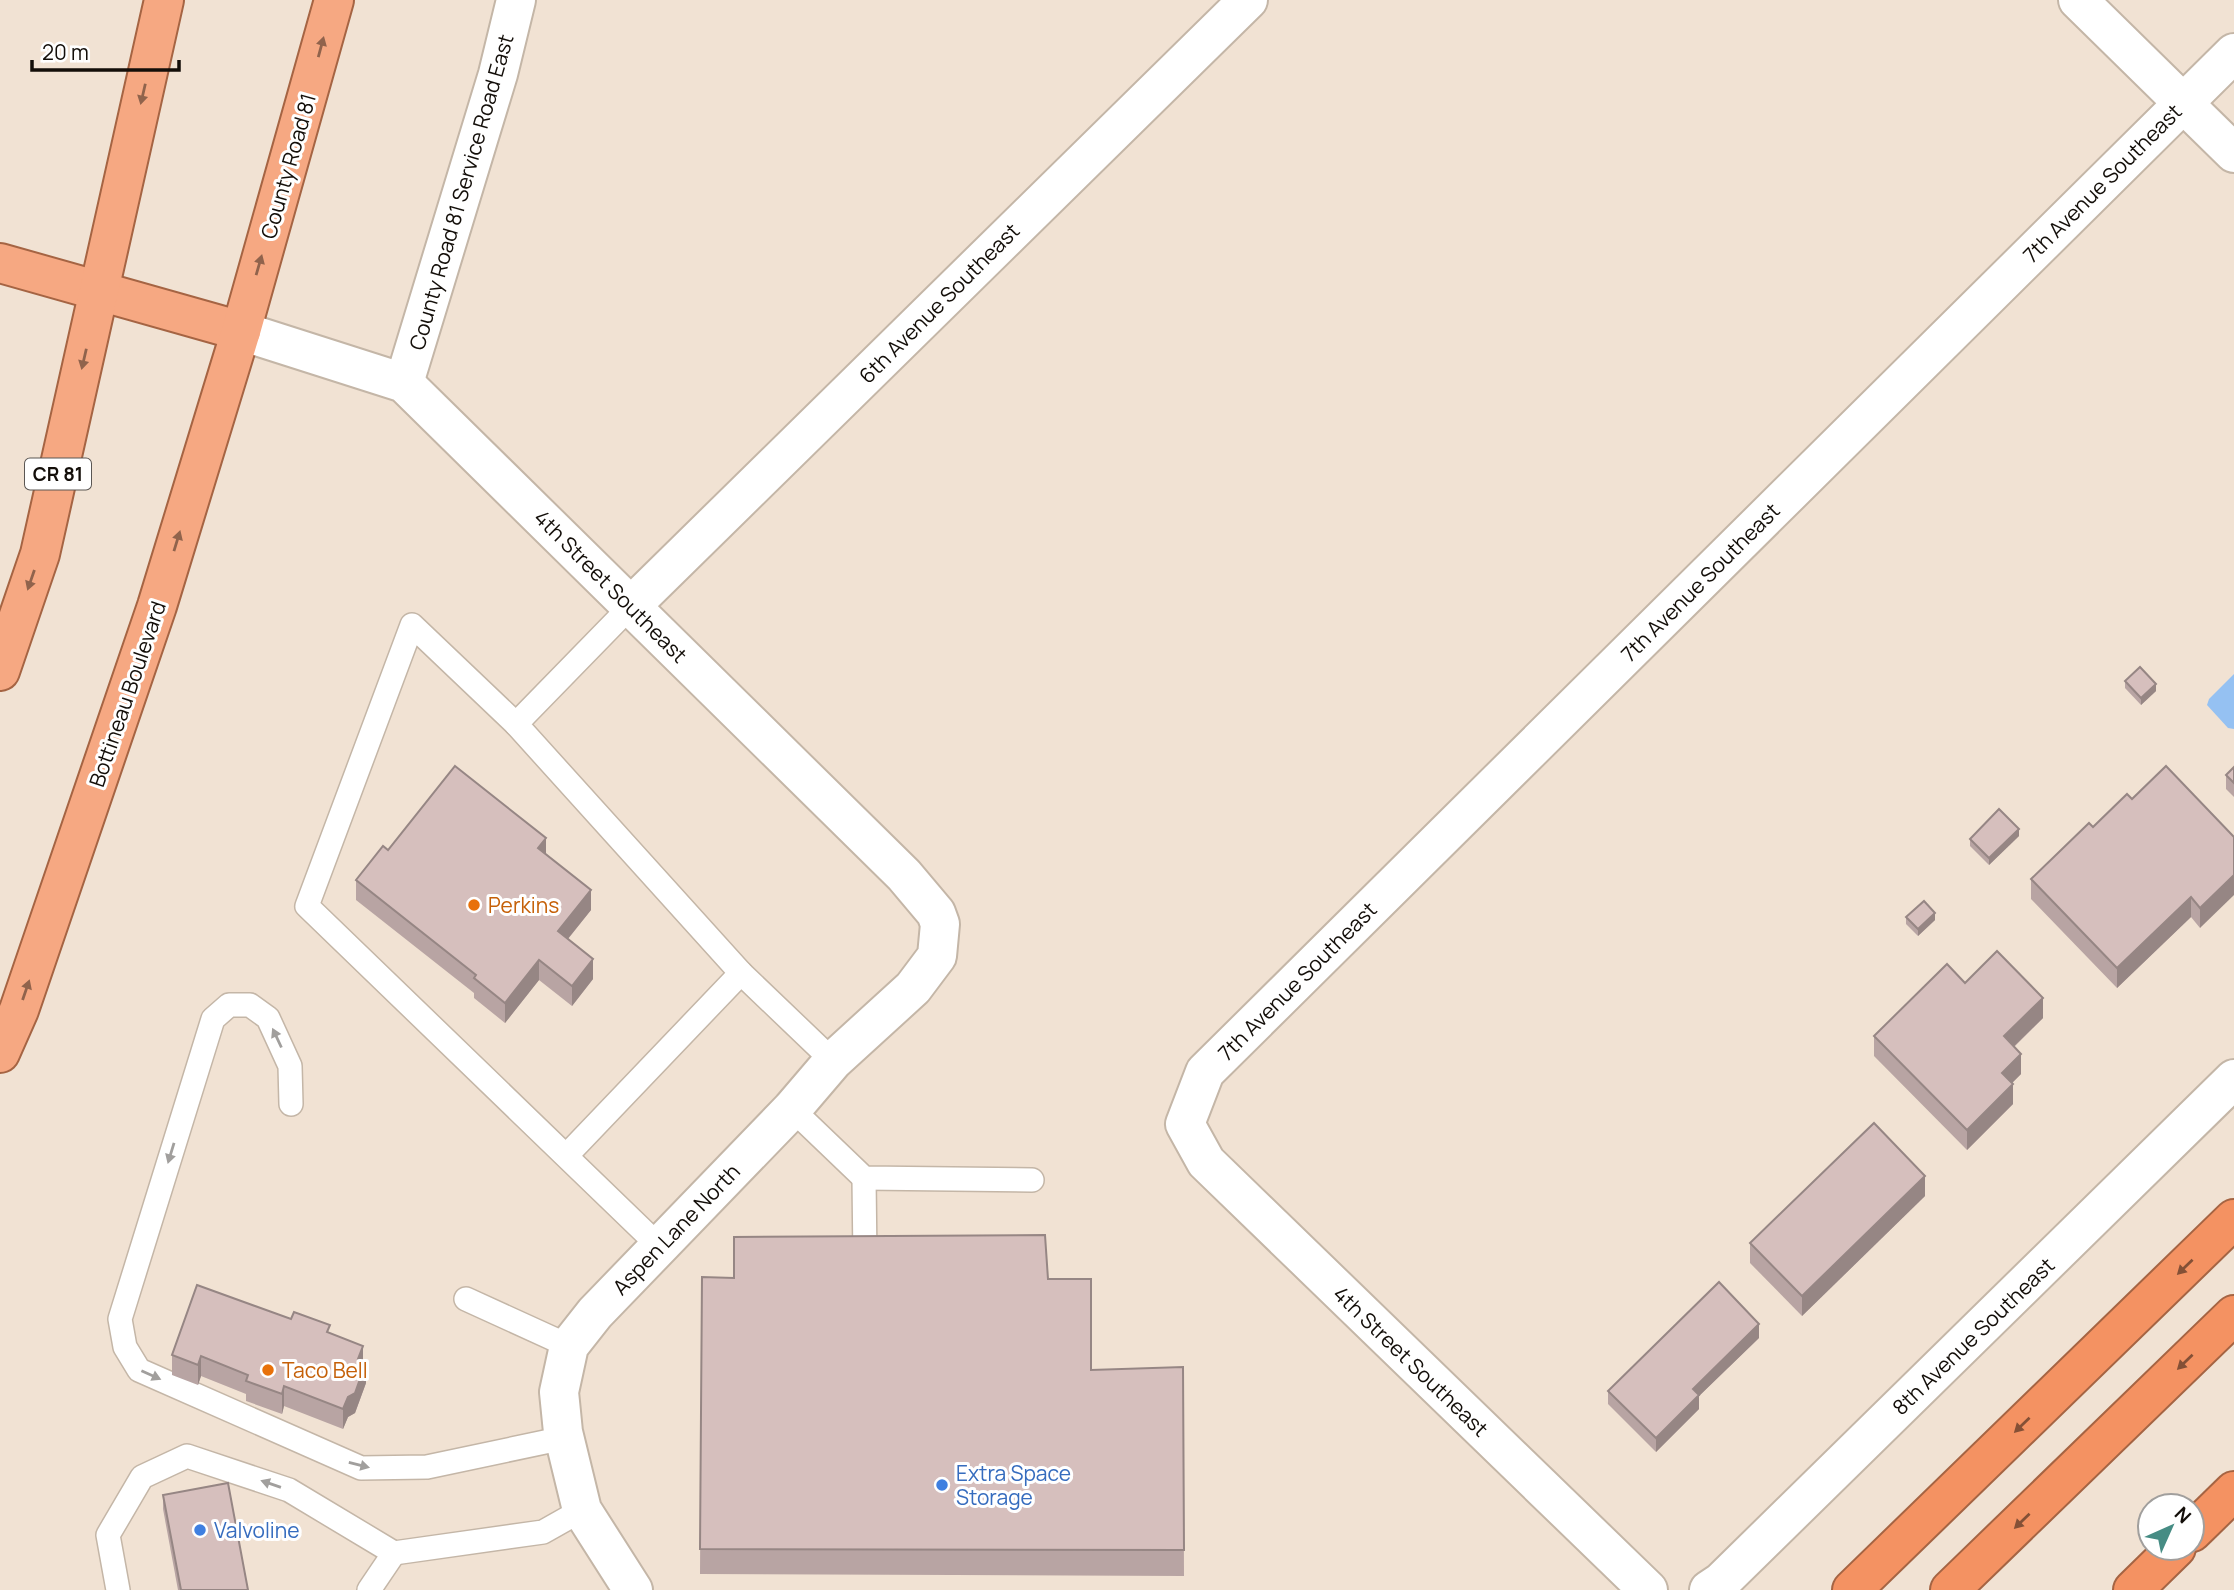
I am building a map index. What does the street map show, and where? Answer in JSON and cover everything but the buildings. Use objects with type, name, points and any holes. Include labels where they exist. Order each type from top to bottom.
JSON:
[{"type":"highway","name":"County Road 81","points":[[241,331],[334,0]]},
{"type":"highway","name":"CR 81","points":[[0,671],[40,554],[164,2]]},
{"type":"highway","points":[[0,263],[241,331]]},
{"type":"highway","name":"Bottineau Boulevard","points":[[0,1053],[19,1010],[157,606],[241,331]]},
{"type":"highway","points":[[1852,1590],[2234,1219]]},
{"type":"highway","points":[[1950,1590],[2234,1315]]},
{"type":"highway","points":[[2206,1518],[2234,1491]]},
{"type":"highway","points":[[2133,1590],[2162,1562]]},
{"type":"street","name":"County Road 81 Service Road East","points":[[404,383],[494,87],[516,0]]},
{"type":"street","name":"6th Avenue Southeast","points":[[631,606],[1248,0]]},
{"type":"street","points":[[2078,0],[2234,153]]},
{"type":"street","name":"7th Avenue Southeast","points":[[1185,1124],[1206,1072],[2234,53]]},
{"type":"street","name":"4th Street Southeast","points":[[241,331],[404,383],[904,875],[936,913]]},
{"type":"street","name":"Aspen Lane North","points":[[633,1590],[582,1510],[565,1438],[559,1392],[569,1346],[596,1313],[792,1109],[833,1061],[913,988],[937,956],[940,925],[936,913]]},
{"type":"street","name":"8th Avenue Southeast","points":[[1709,1590],[1721,1582],[2234,1079]]},
{"type":"street","name":"4th Street Southeast","points":[[1185,1124],[1206,1162],[1648,1590]]},
{"type":"lane","points":[[516,724],[631,606]]},
{"type":"lane","points":[[659,1246],[567,1154],[307,906],[412,625],[516,724],[741,973],[833,1061]]},
{"type":"lane","points":[[567,1154],[741,973]]},
{"type":"lane","points":[[291,1104],[290,1066],[268,1018],[250,1005],[229,1005],[213,1019],[120,1319],[125,1347],[139,1370],[361,1468],[426,1467],[565,1438]]},
{"type":"lane","points":[[792,1109],[864,1178],[1032,1180]]},
{"type":"lane","points":[[864,1178],[865,1261]]},
{"type":"lane","points":[[466,1299],[569,1346]]},
{"type":"lane","points":[[118,1590],[108,1535],[142,1477],[187,1455],[289,1490],[394,1553],[543,1532],[582,1510]]},
{"type":"lane","points":[[369,1590],[394,1553]]},
{"type":"water","points":[[2234,674],[2234,729],[2228,728],[2207,705],[2209,699]]},
{"type":"place","name":"Perkins","points":[[474,905]]},
{"type":"place","name":"Taco Bell","points":[[268,1370]]},
{"type":"place","name":"Extra Space Storage","points":[[942,1485]]},
{"type":"place","name":"Valvoline","points":[[200,1530]]}]
